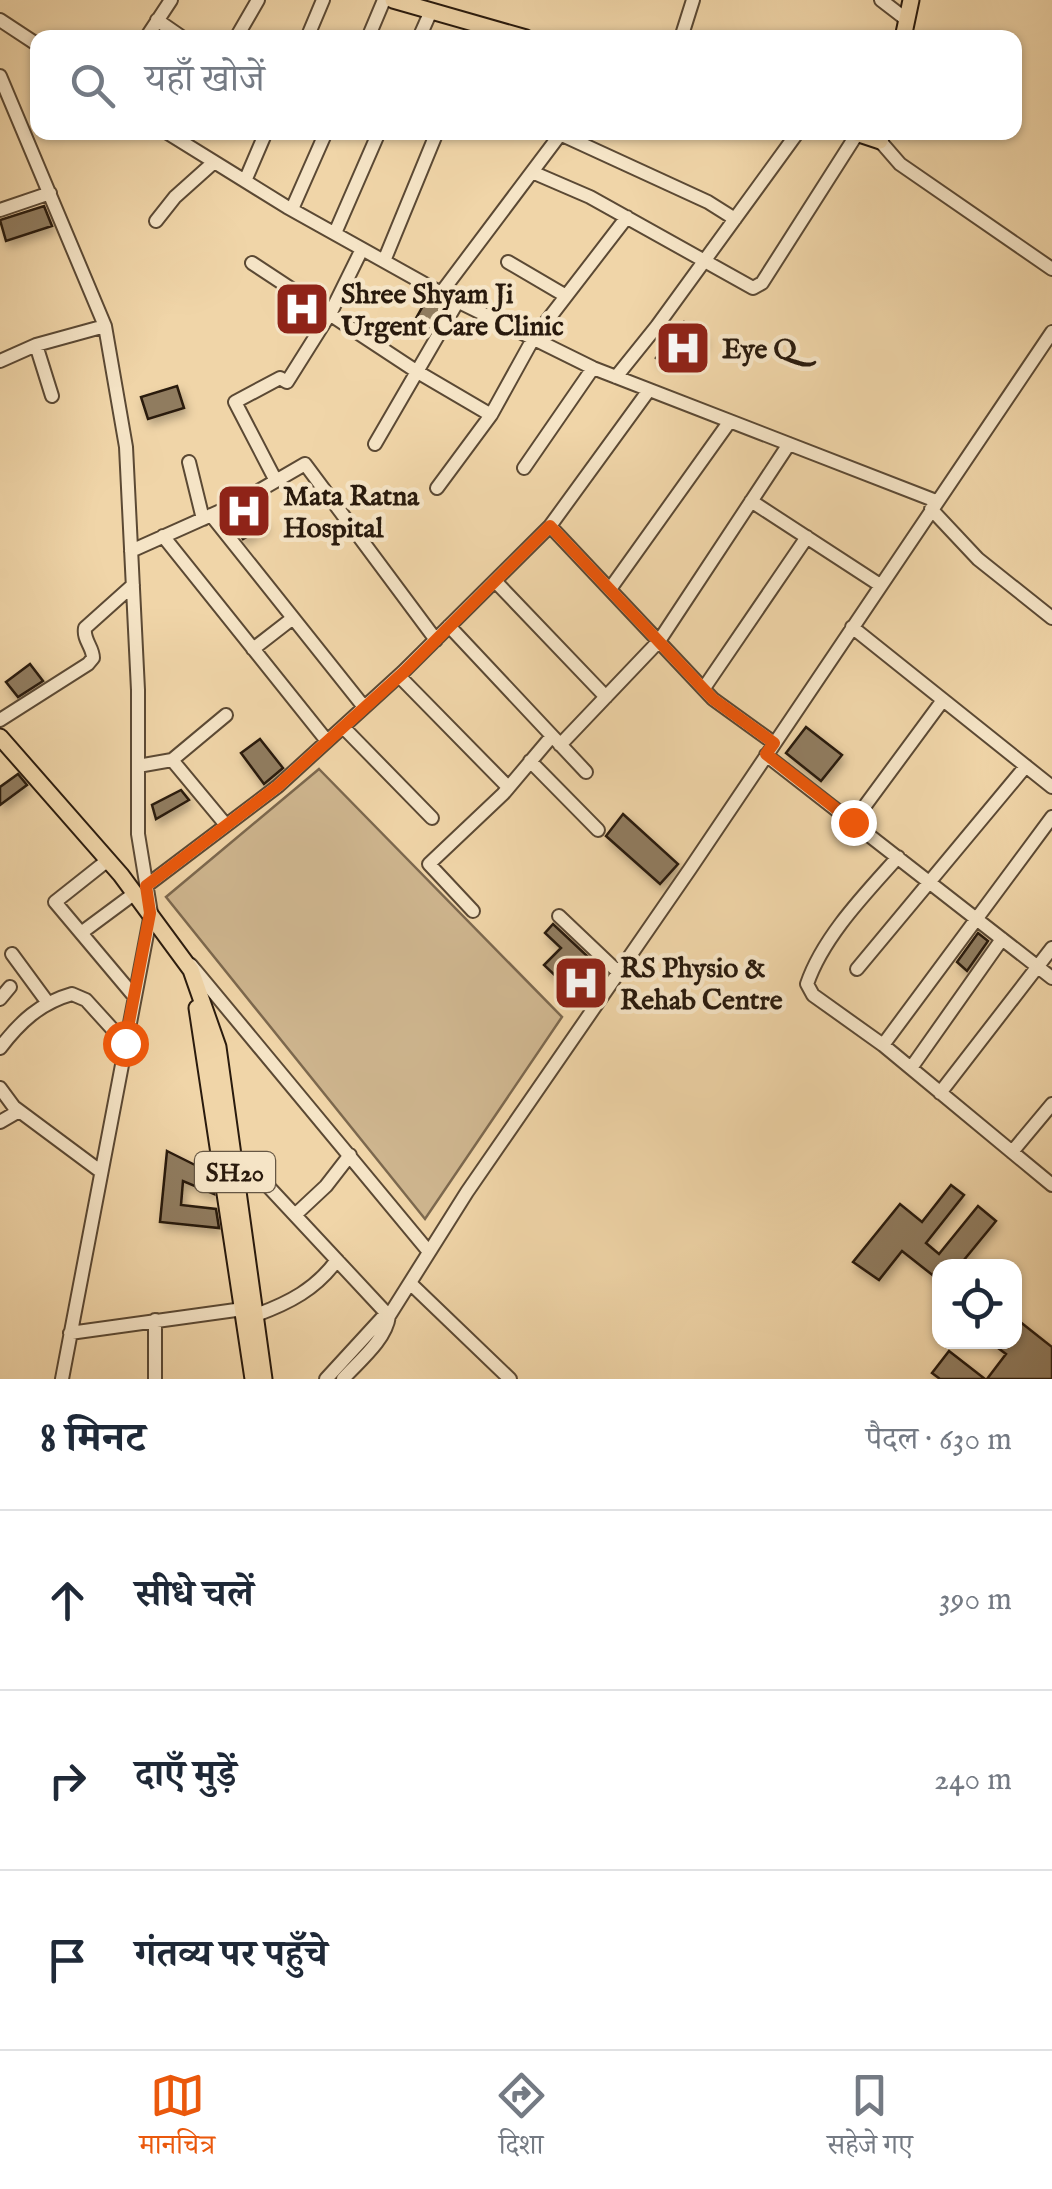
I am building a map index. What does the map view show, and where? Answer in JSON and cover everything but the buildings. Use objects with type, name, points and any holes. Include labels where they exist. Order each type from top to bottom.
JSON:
[{"type":"main road","points":[[392,0],[478,30]]},
{"type":"main road","points":[[905,30],[911,0]]},
{"type":"main road","name":"SH20","points":[[0,722],[102,845],[121,874]]},
{"type":"main road","name":"SH20","points":[[0,737],[108,860],[141,890],[150,913],[190,970],[218,1047],[234,1163],[252,1379]]},
{"type":"main road","name":"SH20","points":[[190,970],[264,1379]]},
{"type":"street","points":[[151,30],[171,0]]},
{"type":"street","points":[[241,30],[258,0]]},
{"type":"street","points":[[310,30],[323,0]]},
{"type":"street","points":[[371,30],[384,0]]},
{"type":"street","points":[[684,30],[693,0]]},
{"type":"street","points":[[881,0],[907,20]]},
{"type":"street","points":[[423,30],[431,11]]},
{"type":"street","points":[[0,20],[30,41]]},
{"type":"street","points":[[157,20],[171,30]]},
{"type":"street","points":[[0,76],[105,326],[126,447],[141,890]]},
{"type":"street","points":[[183,140],[292,210],[533,339],[593,368],[933,505],[978,559],[1052,618]]},
{"type":"street","points":[[244,182],[262,140]]},
{"type":"street","points":[[292,210],[323,140]]},
{"type":"street","points":[[335,234],[375,140]]},
{"type":"street","points":[[384,261],[434,140]]},
{"type":"street","points":[[440,292],[556,140]]},
{"type":"street","points":[[574,140],[708,202],[736,219]]},
{"type":"street","points":[[616,377],[792,140]]},
{"type":"street","points":[[532,172],[627,217],[753,288],[762,284],[851,140]]},
{"type":"street","points":[[884,140],[900,164],[1052,268]]},
{"type":"street","points":[[156,221],[175,197],[213,163]]},
{"type":"street","points":[[0,210],[50,193]]},
{"type":"street","points":[[437,488],[490,415],[533,339],[627,217]]},
{"type":"street","points":[[276,481],[235,402],[280,378],[287,382],[331,312],[362,249]]},
{"type":"street","points":[[508,262],[566,296]]},
{"type":"street","points":[[252,263],[490,415]]},
{"type":"street","points":[[375,444],[458,300]]},
{"type":"street","points":[[0,361],[36,345],[105,326]]},
{"type":"street","points":[[343,1379],[379,1338],[429,1252],[1052,332]]},
{"type":"street","points":[[36,345],[52,396]]},
{"type":"street","points":[[524,468],[593,368]]},
{"type":"street","points":[[81,933],[278,786],[436,640],[550,526],[649,390]]},
{"type":"street","points":[[610,589],[730,421]]},
{"type":"street","points":[[473,911],[428,864],[530,761],[606,697],[659,641],[789,444]]},
{"type":"street","points":[[189,462],[207,517],[364,707]]},
{"type":"street","points":[[131,551],[207,517],[306,464],[436,640]]},
{"type":"street","points":[[751,501],[880,585]]},
{"type":"street","points":[[550,526],[704,688],[770,749],[853,822],[1052,978]]},
{"type":"street","points":[[163,536],[327,741]]},
{"type":"street","points":[[704,688],[807,537]]},
{"type":"street","points":[[495,581],[606,697]]},
{"type":"street","points":[[0,722],[88,664],[93,651],[84,636],[85,628],[133,586]]},
{"type":"street","points":[[253,649],[293,618]]},
{"type":"street","points":[[449,626],[586,772]]},
{"type":"street","points":[[852,627],[1052,787]]},
{"type":"street","points":[[398,676],[508,787]]},
{"type":"street","points":[[853,822],[943,700]]},
{"type":"street","points":[[138,766],[172,760],[226,715]]},
{"type":"street","points":[[343,727],[432,818]]},
{"type":"street","points":[[172,760],[226,825]]},
{"type":"street","points":[[530,761],[598,830]]},
{"type":"street","points":[[857,969],[1026,766]]},
{"type":"street","points":[[883,1045],[1052,817]]},
{"type":"street","points":[[898,857],[840,926],[806,984],[813,994],[883,1045],[1052,1185]]},
{"type":"street","points":[[108,860],[56,902],[134,996]]},
{"type":"street","points":[[62,1379],[150,913]]},
{"type":"street","points":[[559,916],[618,972]]},
{"type":"street","points":[[911,1068],[1002,939]]},
{"type":"street","points":[[940,1093],[1052,948]]},
{"type":"street","points":[[180,951],[429,1252]]},
{"type":"street","points":[[12,954],[48,1003]]},
{"type":"street","points":[[0,999],[10,988]]},
{"type":"street","points":[[0,1048],[15,1028],[48,1003],[72,994],[86,1000],[125,1043]]},
{"type":"street","points":[[0,1088],[19,1111],[100,1171]]},
{"type":"street","points":[[1012,1152],[1052,1104]]},
{"type":"street","points":[[0,1122],[19,1111]]},
{"type":"street","points":[[295,1215],[326,1186],[350,1155]]},
{"type":"street","points":[[234,1163],[251,1168],[389,1316]]},
{"type":"street","points":[[70,1333],[155,1320],[249,1312],[298,1297],[318,1283],[337,1260]]},
{"type":"street","points":[[410,1283],[510,1379]]},
{"type":"street","points":[[326,1379],[382,1318],[389,1316]]},
{"type":"street","points":[[155,1320],[155,1379]]},
{"type":"shaded area","points":[[319,769],[562,1017],[425,1219],[166,897]]},
{"type":"place","name":"Shree Shyam Ji Urgent Care Clinic","points":[[302,309]]},
{"type":"place","name":"Eye Q","points":[[683,348]]},
{"type":"place","name":"Mata Ratna Hospital","points":[[244,511]]},
{"type":"place","name":"RS Physio & Rehab Centre","points":[[581,983]]},
{"type":"route","points":[[125,1043],[150,913],[146,886],[278,786],[404,672],[550,526],[713,699],[774,743],[766,754],[853,822]]}]
